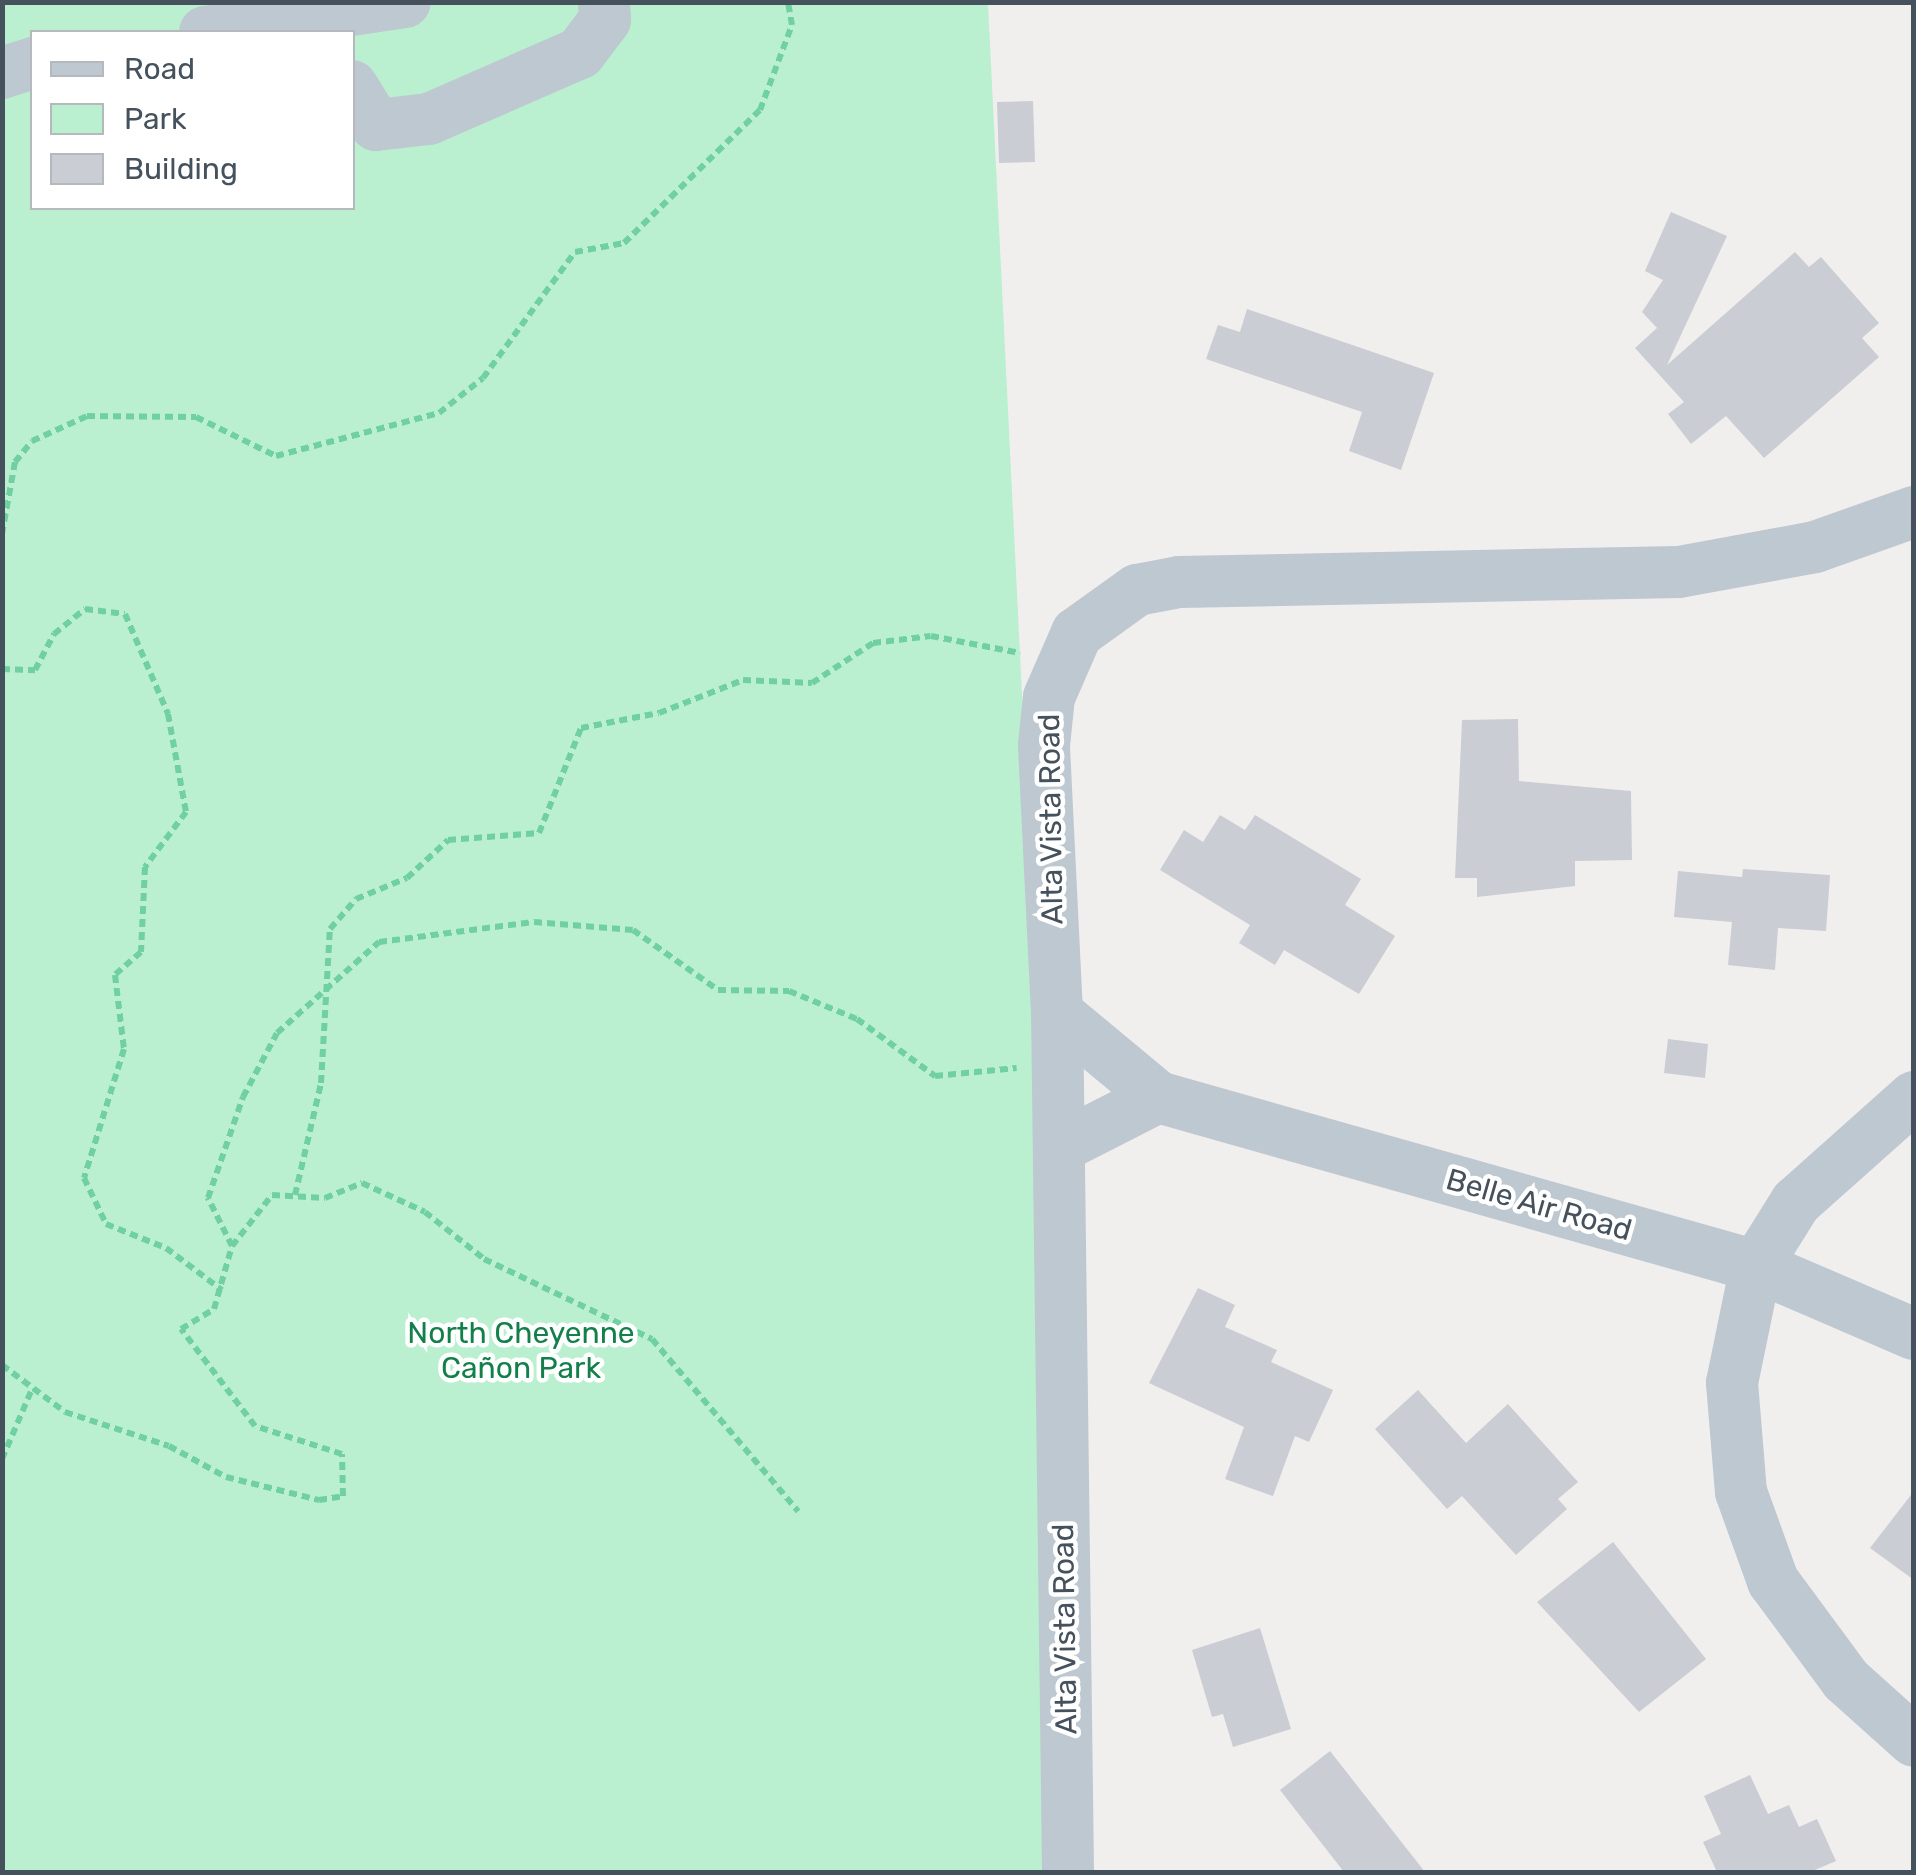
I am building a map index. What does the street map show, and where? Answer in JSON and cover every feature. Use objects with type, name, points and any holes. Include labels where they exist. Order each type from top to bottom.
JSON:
[{"type":"street","points":[[233,30],[343,22],[405,2]]},
{"type":"street","points":[[355,91],[376,125],[428,119],[580,53],[606,20],[604,2]]},
{"type":"street","points":[[2,73],[30,64]]},
{"type":"street","name":"Alta Vista Road","points":[[1068,1872],[1060,1148],[1044,745],[1060,661],[1101,609],[1179,582],[1679,572],[1815,548],[1914,512]]},
{"type":"street","name":"Belle Air Road","points":[[1057,1013],[1158,1097],[1756,1266],[1914,1334]]},
{"type":"street","points":[[1060,1148],[1158,1097]]},
{"type":"street","points":[[1914,1097],[1796,1202],[1756,1266],[1732,1382],[1733,1445],[1752,1536],[1798,1624],[1914,1742]]},
{"type":"path","points":[[2,534],[16,462],[43,434],[87,416],[196,417],[276,456],[438,412],[483,378],[574,252],[624,242],[760,110],[792,25],[788,2]]},
{"type":"path","points":[[2,669],[36,670],[54,634],[85,610],[125,614],[168,714],[186,812],[145,867],[142,952],[115,975],[124,1049],[84,1178],[106,1224],[166,1248],[222,1290]]},
{"type":"path","points":[[295,1195],[321,1083],[330,930],[356,899],[407,878],[448,840],[539,833],[581,728],[659,713],[743,680],[812,683],[872,643],[930,636],[1060,661]]},
{"type":"path","points":[[232,1246],[208,1198],[243,1097],[278,1033],[379,942],[432,931],[491,934],[534,922],[633,930],[718,990],[789,991],[857,1019],[935,1076],[991,1066],[1058,1072]]},
{"type":"path","points":[[2,1366],[65,1412],[168,1446],[226,1477],[319,1500],[342,1496],[342,1454],[254,1426],[188,1344],[181,1329],[214,1309],[232,1246],[272,1195],[325,1198],[362,1183],[425,1212],[484,1259],[652,1340],[723,1433],[798,1511]]},
{"type":"path","points":[[2,1459],[32,1388]]},
{"type":"green space","name":"North Cheyenne Cañon Park","points":[[3,3],[988,3],[1031,878],[1047,1872],[3,1872]]},
{"type":"building","points":[[1033,101],[1035,162],[999,163],[997,102]]},
{"type":"building","points":[[1671,212],[1727,236],[1667,365],[1795,252],[1809,267],[1821,257],[1879,323],[1862,338],[1879,357],[1764,458],[1726,416],[1691,444],[1668,414],[1684,402],[1635,348],[1657,328],[1642,312],[1663,280],[1645,271]]},
{"type":"building","points":[[1247,309],[1434,373],[1401,470],[1349,451],[1362,412],[1206,359],[1218,325],[1240,332]]},
{"type":"building","points":[[1518,719],[1519,781],[1631,791],[1632,860],[1575,861],[1575,886],[1477,897],[1477,878],[1455,878],[1462,720]]},
{"type":"building","points":[[1220,815],[1245,830],[1255,815],[1361,879],[1345,905],[1395,936],[1359,994],[1284,950],[1275,965],[1239,943],[1250,925],[1160,870],[1184,830],[1203,842]]},
{"type":"building","points":[[1743,869],[1830,875],[1826,931],[1778,928],[1775,970],[1728,965],[1732,922],[1674,917],[1678,871],[1742,877]]},
{"type":"building","points":[[1668,1039],[1708,1044],[1705,1078],[1664,1073]]},
{"type":"building","points":[[1198,1288],[1235,1305],[1225,1327],[1277,1350],[1271,1362],[1333,1390],[1309,1442],[1295,1436],[1273,1496],[1225,1479],[1244,1427],[1149,1383]]},
{"type":"building","points":[[1418,1390],[1466,1443],[1508,1404],[1578,1482],[1558,1499],[1567,1509],[1516,1555],[1462,1496],[1447,1509],[1375,1429]]},
{"type":"building","points":[[1914,1491],[1914,1580],[1870,1548]]},
{"type":"building","points":[[1613,1542],[1706,1659],[1639,1712],[1537,1602]]},
{"type":"building","points":[[1260,1628],[1291,1729],[1233,1747],[1223,1714],[1212,1717],[1192,1650]]},
{"type":"building","points":[[1330,1751],[1425,1872],[1344,1872],[1280,1790]]},
{"type":"building","points":[[1750,1775],[1768,1814],[1789,1805],[1799,1827],[1817,1819],[1836,1861],[1810,1872],[1717,1872],[1703,1842],[1721,1834],[1704,1796]]}]
